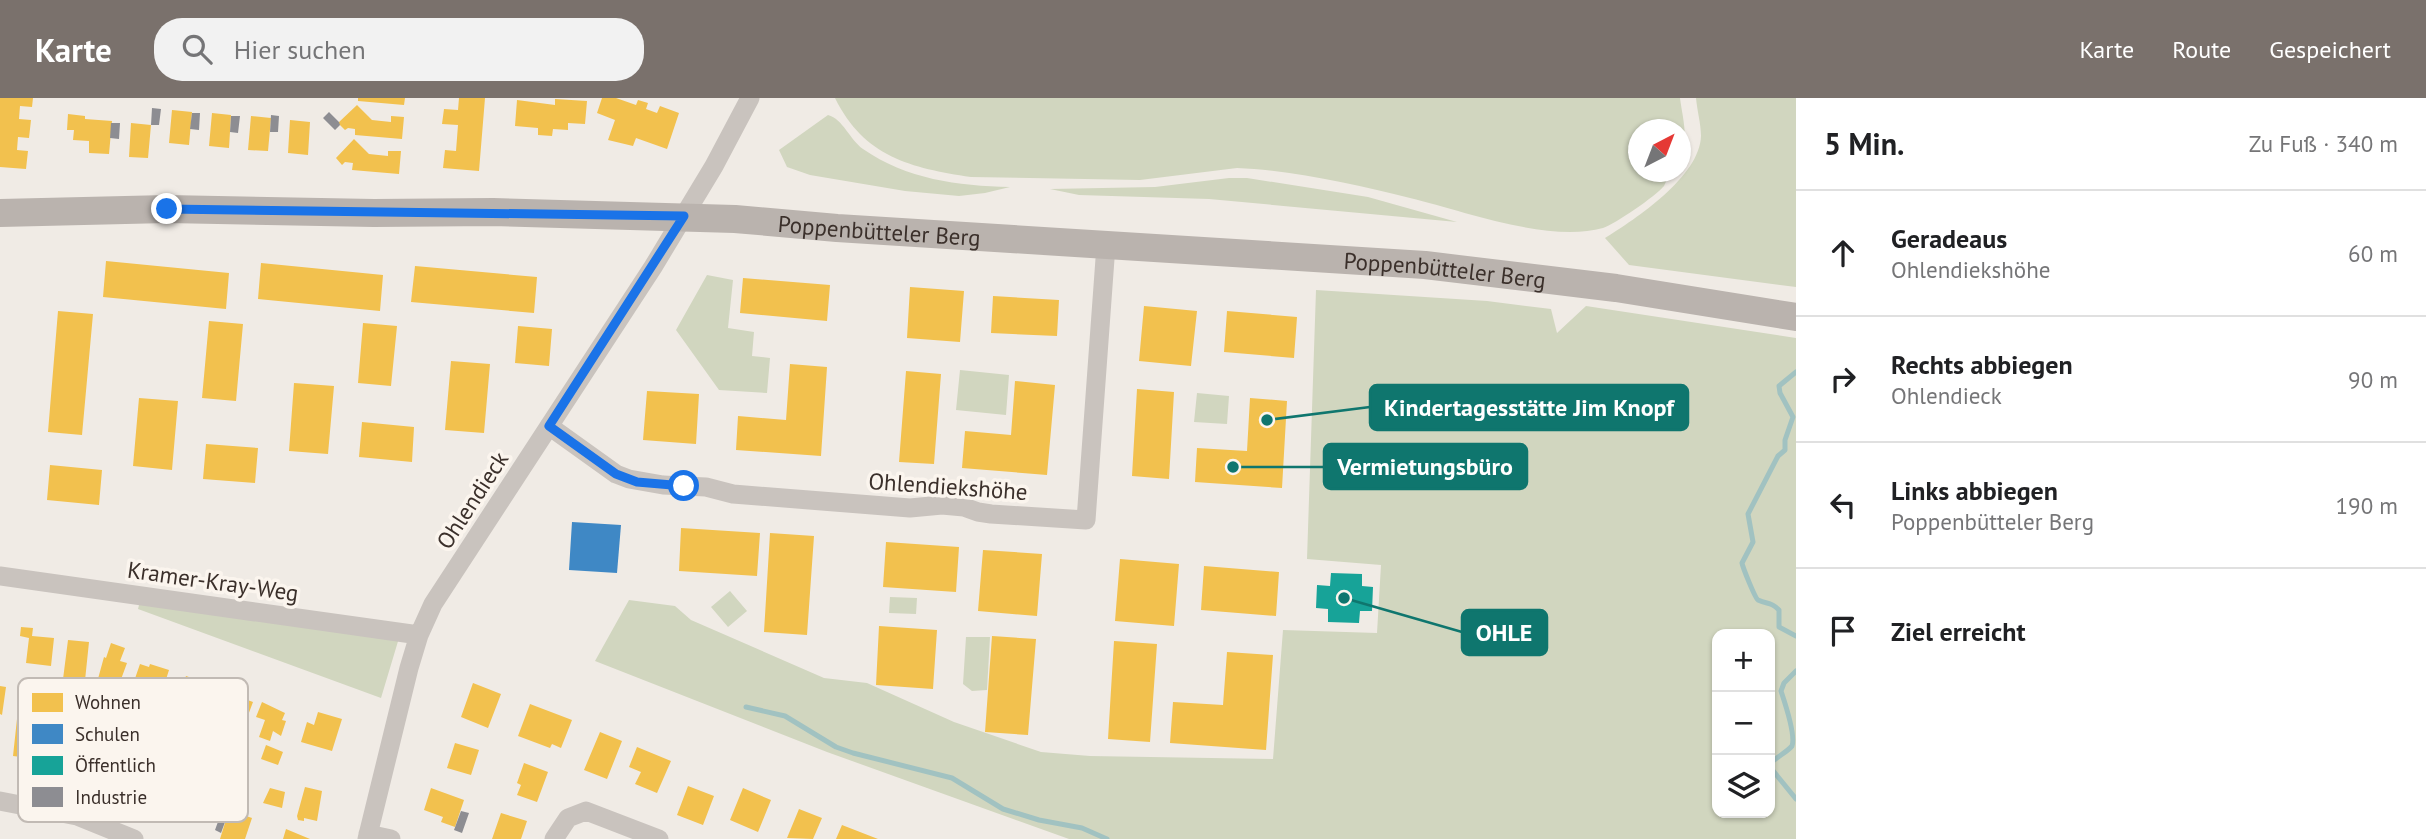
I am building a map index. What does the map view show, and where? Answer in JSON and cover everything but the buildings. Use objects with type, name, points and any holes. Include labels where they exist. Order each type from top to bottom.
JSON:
[{"type":"main road","name":"Poppenbütteler Berg","points":[[0,213],[167,209],[684,216],[1424,265],[1616,288],[1796,317]]},
{"type":"street","name":"Ohlendieck","points":[[368,836],[419,635],[433,604],[684,216],[750,98]]},
{"type":"street","name":"Ohlendiekshöhe","points":[[549,426],[616,474],[637,482],[706,487],[745,495],[910,508],[942,505],[991,514],[1086,520],[1106,245]]},
{"type":"street","name":"Kramer-Kray-Weg","points":[[0,576],[419,635]]},
{"type":"street","points":[[0,801],[18,804]]},
{"type":"street","points":[[554,839],[568,818],[586,810],[659,839]]},
{"type":"street","points":[[90,822],[134,839]]},
{"type":"street","points":[[368,836],[391,839]]},
{"type":"green space","points":[[835,98],[1680,98],[1683,119],[1628,119],[1628,182],[1666,182],[1653,196],[1616,221],[1603,228],[1581,232],[1532,229],[1506,224],[1346,183],[1258,169],[1237,168],[1140,180],[971,177],[909,164],[891,156],[875,147],[847,118]]},
{"type":"green space","points":[[1696,98],[1796,98],[1796,287],[1629,265],[1605,238],[1649,208],[1677,182],[1691,182],[1691,164],[1698,151],[1700,127]]},
{"type":"green space","points":[[828,115],[838,121],[863,149],[897,167],[933,179],[1010,187],[959,196],[905,191],[810,175],[787,167],[779,150]]},
{"type":"green space","points":[[1247,178],[1368,197],[1457,222],[1209,199],[1079,195],[1050,189],[1155,187]]},
{"type":"green space","points":[[707,275],[733,280],[728,328],[754,332],[752,356],[770,358],[767,393],[719,390],[676,330]]},
{"type":"green space","points":[[1316,290],[1487,301],[1551,309],[1557,333],[1586,306],[1796,338],[1796,839],[1069,839],[827,752],[595,661],[629,600],[675,606],[691,620],[824,678],[867,683],[954,722],[1041,752],[1090,756],[1273,759],[1283,630],[1377,633],[1381,565],[1307,559]]},
{"type":"green space","points":[[960,370],[1009,375],[1006,415],[956,410]]},
{"type":"green space","points":[[1197,393],[1229,396],[1227,424],[1194,422]]},
{"type":"green space","points":[[730,591],[747,611],[728,627],[711,607]]},
{"type":"green space","points":[[890,597],[917,598],[916,614],[889,613]]},
{"type":"green space","points":[[140,601],[399,638],[381,698],[138,609]]},
{"type":"green space","points":[[966,637],[990,637],[987,690],[972,691],[963,684]]},
{"type":"waterway","points":[[1796,372],[1779,386],[1793,417],[1785,440],[1785,450],[1778,456],[1748,514],[1753,542],[1742,563],[1756,598],[1779,610],[1779,627],[1796,636]]},
{"type":"waterway","points":[[1775,760],[1792,746],[1791,727],[1781,691],[1784,683],[1796,671]]},
{"type":"waterway","points":[[746,707],[785,716],[836,747],[853,753],[952,778],[1003,809],[1039,820],[1082,828],[1107,839]]},
{"type":"waterway","points":[[1775,773],[1796,799]]},
{"type":"place","name":"Kindertagesstätte Jim Knopf","points":[[1267,420]]},
{"type":"place","name":"Vermietungsbüro","points":[[1233,467]]},
{"type":"place","name":"OHLE","points":[[1344,598]]},
{"type":"route","points":[[167,209],[684,216],[549,426],[616,474],[637,482],[684,486]]}]
